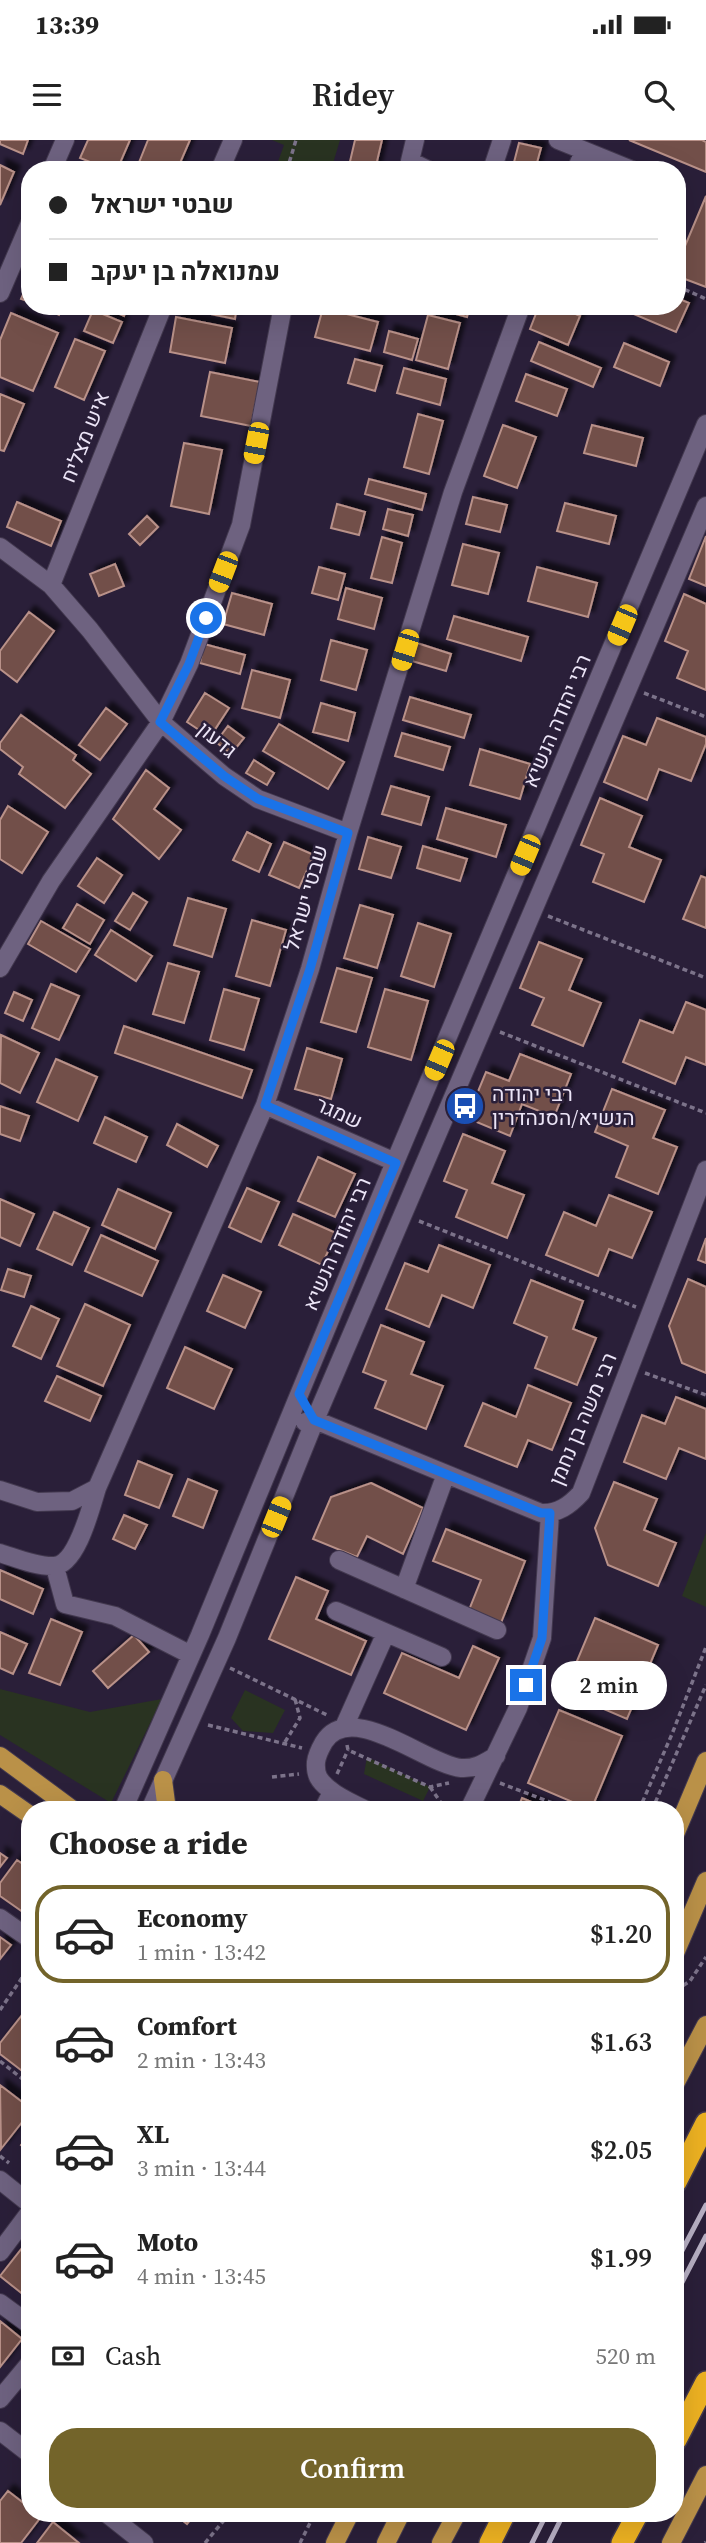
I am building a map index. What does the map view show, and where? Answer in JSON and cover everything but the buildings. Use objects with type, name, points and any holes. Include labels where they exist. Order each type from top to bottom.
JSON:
[{"type":"highway","points":[[684,2166],[706,2123]]},
{"type":"highway","points":[[684,2425],[706,2382]]},
{"type":"highway","points":[[489,2543],[500,2522]]},
{"type":"highway","points":[[622,2543],[633,2522]]},
{"type":"main road","points":[[0,1756],[61,1801]]},
{"type":"main road","points":[[684,1813],[706,1761]]},
{"type":"main road","points":[[163,1780],[166,1801]]},
{"type":"main road","points":[[0,1794],[21,1809]]},
{"type":"main road","points":[[684,1932],[706,1881]]},
{"type":"main road","points":[[684,2067],[706,2025]]},
{"type":"main road","points":[[684,2518],[706,2475]]},
{"type":"main road","points":[[335,2543],[346,2522]]},
{"type":"main road","points":[[386,2543],[396,2522]]},
{"type":"main road","points":[[441,2543],[452,2522]]},
{"type":"main road","points":[[671,2543],[682,2522]]},
{"type":"street","points":[[56,161],[65,140]]},
{"type":"street","points":[[224,161],[233,140]]},
{"type":"street","points":[[410,161],[415,140]]},
{"type":"street","points":[[495,161],[502,140]]},
{"type":"street","points":[[558,140],[609,161]]},
{"type":"street","points":[[580,161],[584,151]]},
{"type":"street","points":[[0,293],[8,254],[21,236]]},
{"type":"street","name":"איש מצליח","points":[[51,585],[159,315]]},
{"type":"street","points":[[0,968],[51,881],[160,722],[189,664],[240,525],[281,315]]},
{"type":"street","name":"שבטי ישראל","points":[[55,1567],[65,1562],[74,1551],[97,1488],[265,1105],[310,969],[348,833],[453,492],[519,315]]},
{"type":"street","name":"רבי יהודה הנשיא","points":[[127,1801],[191,1656],[706,424]]},
{"type":"street","points":[[154,1801],[217,1661],[314,1420],[706,506]]},
{"type":"street","name":"גדעון","points":[[0,547],[51,585],[90,630],[160,722],[224,776],[258,799],[348,833]]},
{"type":"street","name":"שמגר","points":[[265,1105],[396,1163]]},
{"type":"street","name":"רבי משה בן נחמן","points":[[314,1420],[541,1513],[550,1513],[571,1504],[581,1493],[706,1170]]},
{"type":"street","points":[[299,1394],[314,1420]]},
{"type":"street","points":[[287,1425],[314,1420]]},
{"type":"street","points":[[404,1589],[446,1474]]},
{"type":"street","points":[[0,1490],[37,1502],[72,1501],[97,1488]]},
{"type":"street","points":[[471,1775],[496,1756],[518,1708],[542,1638],[550,1513]]},
{"type":"street","points":[[0,1553],[55,1567],[65,1604],[115,1616],[191,1656]]},
{"type":"street","points":[[339,1560],[498,1630]]},
{"type":"street","points":[[336,1611],[442,1657]]},
{"type":"street","points":[[349,1801],[331,1791],[315,1772],[317,1754],[328,1737],[344,1727],[386,1633]]},
{"type":"street","points":[[344,1727],[369,1729],[471,1775]]},
{"type":"street","points":[[471,1801],[471,1775],[478,1767],[496,1756]]},
{"type":"street","points":[[327,1801],[331,1791]]},
{"type":"street","points":[[0,1917],[21,1932]]},
{"type":"street","points":[[0,2180],[21,2197]]},
{"type":"street","points":[[0,2252],[21,2224]]},
{"type":"street","points":[[0,2302],[21,2318]]},
{"type":"street","points":[[0,2399],[21,2374]]},
{"type":"street","points":[[0,2431],[21,2447]]},
{"type":"street","points":[[117,2522],[144,2543]]},
{"type":"path","points":[[289,161],[296,140]]},
{"type":"path","points":[[686,290],[706,299]]},
{"type":"path","points":[[629,688],[706,717]]},
{"type":"path","points":[[534,911],[706,978]]},
{"type":"path","points":[[485,1026],[706,1113]]},
{"type":"path","points":[[404,1214],[616,1299]]},
{"type":"path","points":[[630,1367],[706,1395]]},
{"type":"path","points":[[643,1801],[706,1647]]},
{"type":"path","points":[[217,1661],[340,1721],[344,1727],[348,1750],[331,1791]]},
{"type":"path","points":[[656,1801],[706,1685]]},
{"type":"path","points":[[285,1742],[300,1718],[295,1699]]},
{"type":"path","points":[[190,1721],[285,1742],[317,1754]]},
{"type":"path","points":[[348,1750],[430,1787],[440,1801]]},
{"type":"path","points":[[272,1777],[315,1772]]},
{"type":"path","points":[[430,1787],[471,1775],[545,1801]]},
{"type":"path","points":[[684,1985],[690,1981],[706,1957]]},
{"type":"path","points":[[0,2010],[21,1979]]},
{"type":"path","points":[[0,2061],[21,2078]]},
{"type":"path","points":[[205,2543],[222,2522]]},
{"type":"path","points":[[300,2543],[310,2522]]},
{"type":"green space","points":[[272,140],[340,140],[334,161],[278,161],[284,145]]},
{"type":"green space","points":[[706,1533],[706,1607],[682,1596]]},
{"type":"green space","points":[[0,1689],[90,1712],[162,1699],[112,1801],[108,1801],[0,1735]]},
{"type":"green space","points":[[245,1690],[285,1710],[273,1733],[243,1731],[231,1718]]},
{"type":"green space","points":[[367,1757],[430,1787],[423,1801],[364,1774]]},
{"type":"railway","points":[[684,2247],[706,2205]]},
{"type":"railway","points":[[684,2279],[706,2236]]},
{"type":"railway","points":[[532,2543],[542,2522]]},
{"type":"railway","points":[[549,2543],[560,2522]]},
{"type":"place","name":"רבי יהודה הנשיא/הסנהדרין","points":[[465,1106]]},
{"type":"route","points":[[206,618],[189,664],[160,722],[224,776],[258,799],[348,833],[310,969],[265,1105],[396,1163],[299,1394],[314,1420],[541,1513],[550,1513],[542,1638],[526,1685]]}]
